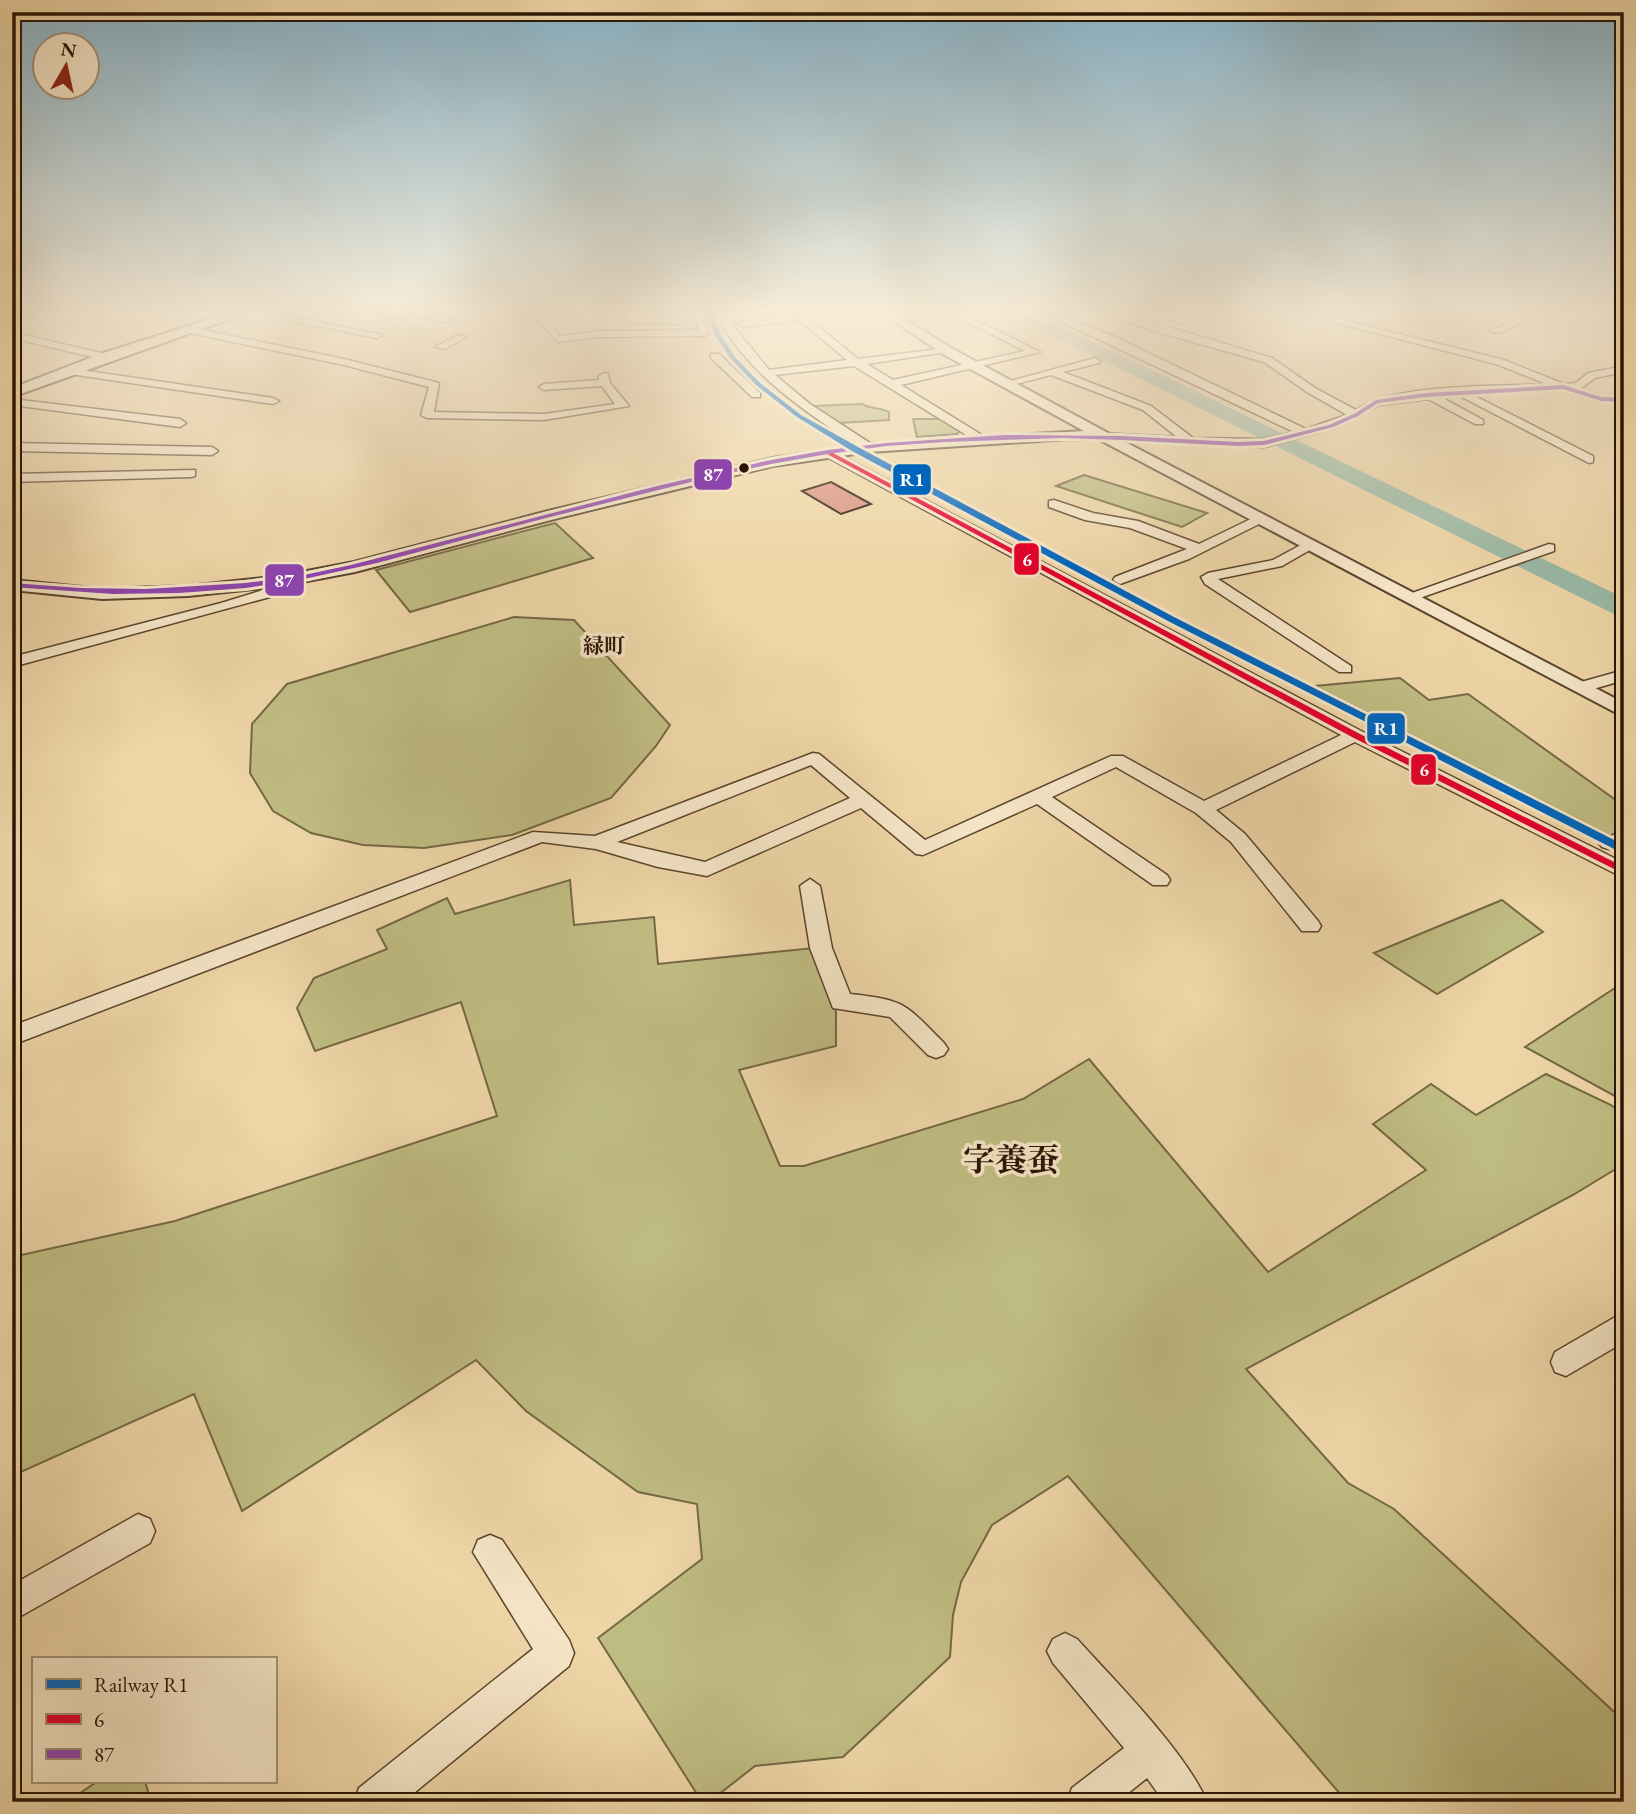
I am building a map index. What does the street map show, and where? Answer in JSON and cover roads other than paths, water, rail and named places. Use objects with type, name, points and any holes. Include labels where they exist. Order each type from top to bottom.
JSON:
[{"type":"street","points":[[257,399],[273,401]]},
{"type":"street","points":[[431,399],[427,415],[544,417],[623,406],[618,399]]},
{"type":"street","points":[[795,399],[869,448]]},
{"type":"street","points":[[915,399],[981,440]]},
{"type":"street","points":[[1035,399],[1624,711]]},
{"type":"street","points":[[1122,399],[1147,408],[1190,441]]},
{"type":"street","points":[[1230,399],[1299,433]]},
{"type":"street","points":[[1327,399],[1356,415]]},
{"type":"street","points":[[12,585],[102,594],[188,591],[281,581],[355,566],[724,473],[829,453],[981,440],[1103,436],[1264,443],[1356,415],[1376,402],[1397,399]]},
{"type":"street","points":[[1436,399],[1479,422]]},
{"type":"street","points":[[1473,399],[1589,459]]},
{"type":"street","points":[[1600,399],[1624,400]]},
{"type":"street","points":[[12,402],[180,423]]},
{"type":"street","points":[[541,431],[544,417]]},
{"type":"street","points":[[12,447],[212,451]]},
{"type":"street","points":[[829,453],[1355,735],[1624,871]]},
{"type":"street","points":[[12,478],[191,473]]},
{"type":"street","points":[[1054,504],[1097,519],[1133,524],[1200,549]]},
{"type":"street","points":[[1120,580],[1200,549],[1262,519]]},
{"type":"street","points":[[1310,544],[1276,563],[1208,577],[1210,581],[1345,669]]},
{"type":"street","points":[[1409,597],[1549,548]]},
{"type":"street","points":[[12,662],[226,606],[265,594],[281,581]]},
{"type":"street","points":[[1580,688],[1624,675]]},
{"type":"street","points":[[1203,809],[1355,735]]},
{"type":"street","points":[[597,842],[813,758],[923,849],[1116,760],[1203,809],[1238,838],[1310,926]]},
{"type":"street","points":[[1037,795],[1160,880]]},
{"type":"street","points":[[12,1036],[540,836],[597,842],[658,860],[707,869],[862,800]]},
{"type":"street","points":[[810,886],[821,948],[841,1002],[887,1007],[898,1011],[936,1049]]},
{"type":"street","points":[[1566,1362],[1624,1326]]},
{"type":"street","points":[[12,1604],[138,1531]]},
{"type":"street","points":[[373,1802],[556,1653],[489,1552]]},
{"type":"street","points":[[1065,1651],[1150,1751],[1188,1802]]},
{"type":"street","points":[[1086,1802],[1150,1751]]},
{"type":"waterway","points":[[1197,399],[1624,610]]},
{"type":"rail line","name":"R1","points":[[777,399],[799,416],[855,449],[1171,619],[1624,850]]},
{"type":"district","name":"緑町","points":[[604,645]]},
{"type":"district","name":"字養蚕","points":[[1011,1160]]}]
